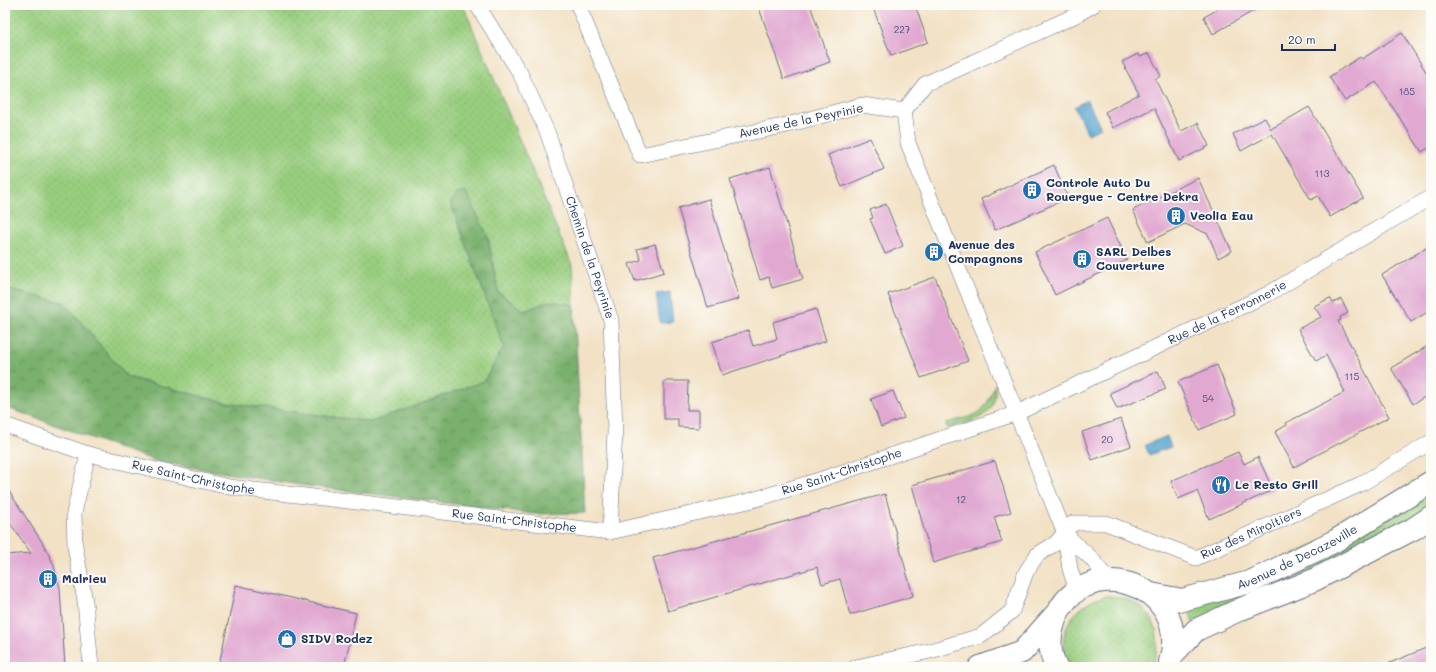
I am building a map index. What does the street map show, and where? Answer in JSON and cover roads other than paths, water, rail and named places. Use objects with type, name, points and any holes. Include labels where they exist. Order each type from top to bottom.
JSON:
[{"type":"main road","name":"Avenue de Decazeville","points":[[1152,594],[1182,600],[1250,582],[1335,541],[1431,482]]},
{"type":"main road","name":"Avenue de Decazeville","points":[[1170,661],[1196,630],[1241,609],[1314,580],[1413,529],[1431,517]]},
{"type":"main road","points":[[980,667],[1022,652],[1077,591],[1092,584],[1108,580],[1131,583],[1152,594],[1166,611],[1170,622],[1174,644],[1170,661]]},
{"type":"main road","points":[[1056,667],[1051,642],[1055,620],[1060,610]]},
{"type":"street","name":"Chemin de la Peyrinie","points":[[476,5],[520,73],[548,134],[611,320],[615,432],[610,532]]},
{"type":"street","name":"Avenue de la Peyrinie","points":[[578,5],[640,155],[783,126],[862,105],[904,111]]},
{"type":"street","points":[[1077,591],[1070,569],[1065,534],[908,143],[904,111],[925,84],[1074,16],[1094,5]]},
{"type":"street","name":"Rue de la Ferronnerie","points":[[1017,413],[1268,294],[1431,197]]},
{"type":"street","name":"Rue Saint-Christophe","points":[[5,425],[88,454],[229,487],[610,532],[749,501],[816,481],[1017,413]]},
{"type":"street","name":"Rue des Miroitiers","points":[[1065,534],[1073,523],[1106,523],[1196,558],[1361,484],[1431,442]]},
{"type":"street","points":[[88,454],[74,513],[74,533],[85,601],[92,667]]},
{"type":"street","points":[[1065,534],[1092,560],[1108,580]]},
{"type":"street","points":[[856,667],[930,652],[981,636],[1012,611],[1026,572],[1037,555],[1056,543],[1065,534]]},
{"type":"water","points":[[1087,100],[1101,128],[1088,134],[1074,107]]},
{"type":"water","points":[[670,292],[673,322],[660,323],[656,294]]},
{"type":"water","points":[[1167,436],[1171,447],[1149,455],[1145,445]]},
{"type":"place","name":"Controle Auto Du Rouergue - Centre Dekra","points":[[1032,190]]},
{"type":"place","name":"Veolia Eau","points":[[1176,216]]},
{"type":"place","name":"Avenue des Compagnons","points":[[934,252]]},
{"type":"place","name":"SARL Delbes Couverture","points":[[1082,259]]},
{"type":"place","name":"Le Resto Grill","points":[[1221,485]]},
{"type":"place","name":"Malrieu","points":[[48,579]]},
{"type":"place","name":"SIDV Rodez","points":[[287,639]]}]
